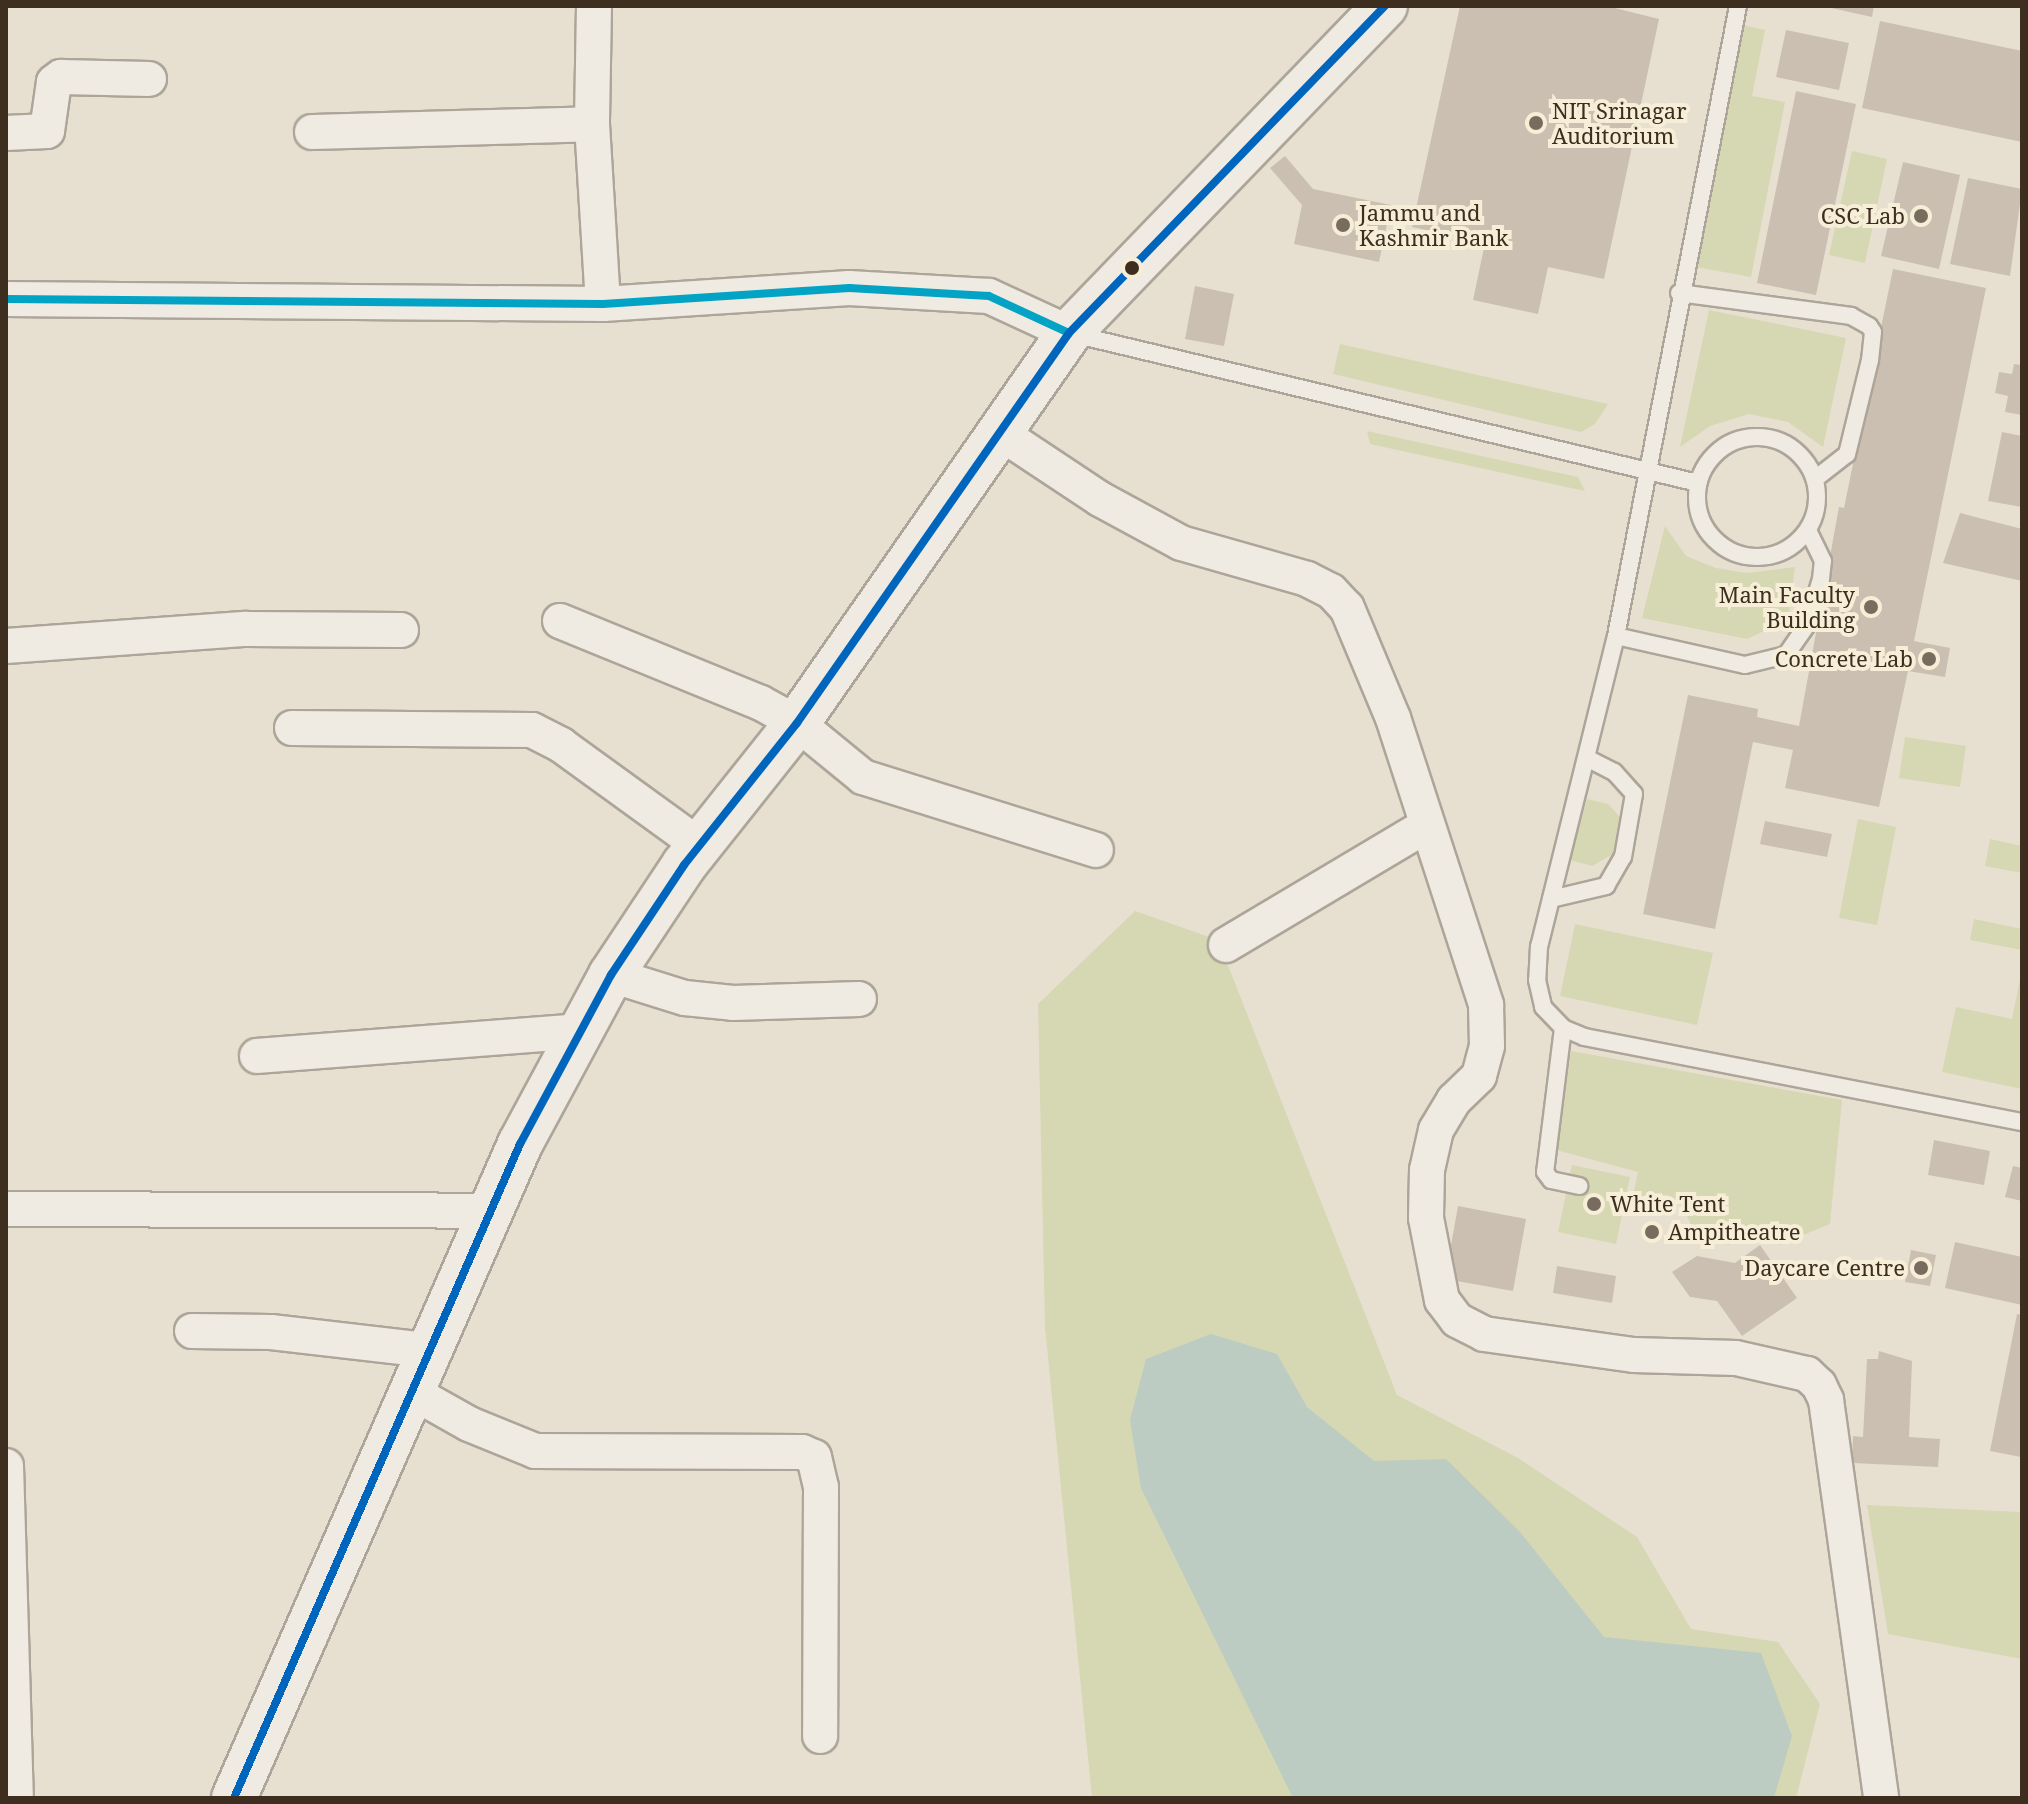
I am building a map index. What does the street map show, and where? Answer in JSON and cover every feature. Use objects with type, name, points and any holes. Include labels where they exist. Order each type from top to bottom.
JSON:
[{"type":"main road","points":[[234,1798],[434,1351],[491,1211],[611,975],[699,845],[797,723],[1069,333],[1385,6]]},
{"type":"street","points":[[594,6],[592,124],[603,304]]},
{"type":"street","points":[[6,133],[47,131],[54,82],[61,77],[149,79]]},
{"type":"street","points":[[312,132],[592,124]]},
{"type":"street","points":[[6,299],[603,304],[849,288],[989,296],[1069,333]]},
{"type":"street","points":[[999,432],[1100,499],[1181,543],[1331,591],[1354,619],[1376,670],[1486,1005],[1487,1046],[1479,1076],[1454,1100],[1436,1130],[1427,1170],[1426,1218],[1442,1300],[1457,1320],[1484,1334],[1634,1355],[1736,1358],[1807,1374],[1819,1385],[1826,1400],[1881,1798]]},
{"type":"street","points":[[560,621],[713,681],[797,723],[863,777],[1096,850]]},
{"type":"street","points":[[6,646],[246,629],[401,630]]},
{"type":"street","points":[[292,728],[532,730],[561,745],[699,845]]},
{"type":"street","points":[[1226,945],[1426,826]]},
{"type":"street","points":[[611,975],[685,998],[733,1003],[859,999]]},
{"type":"street","points":[[257,1056],[581,1031]]},
{"type":"street","points":[[6,1209],[491,1211]]},
{"type":"street","points":[[192,1331],[271,1332],[434,1351]]},
{"type":"street","points":[[414,1393],[469,1424],[535,1451],[802,1452],[814,1457],[821,1487],[820,1736]]},
{"type":"street","points":[[6,1466],[12,1782]]},
{"type":"lane","points":[[1738,6],[1679,293],[1616,636],[1551,899],[1537,980],[1543,1007],[1563,1028],[1584,1037],[1833,1089],[2022,1122]]},
{"type":"lane","points":[[1679,293],[1851,316],[1869,326],[1873,332],[1870,360],[1847,454],[1815,479]]},
{"type":"lane","points":[[1069,333],[1698,483]]},
{"type":"lane","points":[[1762,436],[1795,449],[1815,479],[1816,514],[1797,543],[1765,557],[1732,552],[1707,531],[1699,516],[1698,483],[1709,461],[1727,444],[1762,436]]},
{"type":"lane","points":[[1616,636],[1745,665],[1786,655],[1807,625],[1821,579],[1823,561],[1808,530]]},
{"type":"lane","points":[[1551,899],[1606,886],[1623,857],[1634,794],[1614,772],[1586,758]]},
{"type":"lane","points":[[1563,1028],[1545,1172],[1551,1180],[1579,1186]]},
{"type":"green space","points":[[1742,25],[1765,30],[1752,96],[1785,102],[1751,277],[1696,267]]},
{"type":"green space","points":[[1852,151],[1887,159],[1865,263],[1829,255]]},
{"type":"green space","points":[[1709,310],[1846,338],[1823,447],[1788,422],[1749,414],[1710,426],[1680,447]]},
{"type":"green space","points":[[1340,344],[1608,404],[1595,424],[1581,432],[1333,374]]},
{"type":"green space","points":[[1367,431],[1578,477],[1585,491],[1370,444]]},
{"type":"green space","points":[[1665,526],[1686,556],[1716,568],[1747,573],[1795,567],[1788,620],[1747,639],[1642,618]]},
{"type":"green space","points":[[1905,737],[1966,746],[1960,787],[1899,778]]},
{"type":"green space","points":[[1587,799],[1608,804],[1622,819],[1620,850],[1592,866],[1570,860]]},
{"type":"green space","points":[[1858,819],[1896,827],[1877,925],[1839,918]]},
{"type":"green space","points":[[1990,839],[2022,846],[2022,873],[1985,866]]},
{"type":"green space","points":[[1135,911],[1218,940],[1397,1395],[1518,1458],[1637,1537],[1691,1629],[1778,1642],[1820,1704],[1796,1798],[1092,1798],[1045,1327],[1038,1004]]},
{"type":"green space","points":[[1974,919],[2022,929],[2022,950],[1970,940]]},
{"type":"green space","points":[[1575,924],[1713,953],[1697,1025],[1560,996]]},
{"type":"green space","points":[[2022,969],[2022,1089],[1942,1072],[1956,1007],[2012,1019]]},
{"type":"green space","points":[[1571,1051],[1842,1100],[1830,1224],[1779,1245],[1762,1227],[1729,1245],[1689,1237],[1690,1222],[1682,1206],[1668,1195],[1648,1194],[1631,1204],[1638,1172],[1556,1150]]},
{"type":"green space","name":"White Tent","points":[[1572,1165],[1630,1177],[1616,1244],[1558,1232]]},
{"type":"green space","points":[[1867,1505],[2022,1512],[2022,1659],[1888,1634]]},
{"type":"shaded area","points":[[1211,1334],[1277,1354],[1307,1407],[1374,1461],[1446,1459],[1520,1532],[1604,1637],[1761,1653],[1792,1736],[1774,1798],[1293,1798],[1141,1488],[1130,1420],[1146,1359]]},
{"type":"building","name":"NIT Srinagar Auditorium","points":[[1460,6],[1607,6],[1659,19],[1604,279],[1548,267],[1538,314],[1473,300],[1485,243],[1412,227]]},
{"type":"building","points":[[1822,6],[1874,6],[1872,17]]},
{"type":"building","points":[[1880,21],[2022,51],[2022,142],[1862,108]]},
{"type":"building","points":[[1786,30],[1849,43],[1839,90],[1776,77]]},
{"type":"building","points":[[1796,91],[1856,104],[1816,295],[1757,283]]},
{"type":"building","name":"Jammu and Kashmir Bank","points":[[1285,156],[1313,189],[1391,205],[1379,262],[1294,244],[1302,205],[1270,168]]},
{"type":"building","name":"CSC Lab","points":[[1903,162],[1960,175],[1939,269],[1881,256]]},
{"type":"building","name":"CSC Lab","points":[[1968,178],[2022,189],[2010,276],[1950,264]]},
{"type":"building","name":"Main Faculty Building","points":[[1893,269],[1986,288],[1914,641],[1950,648],[1945,677],[1908,671],[1879,807],[1785,788],[1793,750],[1753,742],[1715,929],[1643,914],[1688,695],[1758,709],[1757,717],[1799,726],[1839,507],[1844,508]]},
{"type":"building","points":[[1195,286],[1234,294],[1224,346],[1185,339]]},
{"type":"building","points":[[2014,364],[2022,365],[2022,415],[2005,412],[2008,396],[1995,393],[1999,372],[2012,374]]},
{"type":"building","points":[[2002,432],[2022,436],[2022,507],[1988,501]]},
{"type":"building","points":[[1960,513],[2022,529],[2022,581],[1943,563]]},
{"type":"building","points":[[1765,821],[1832,834],[1827,857],[1760,844]]},
{"type":"building","points":[[1934,1140],[1990,1151],[1984,1185],[1928,1175]]},
{"type":"building","points":[[2013,1166],[2022,1168],[2022,1201],[2005,1197]]},
{"type":"building","points":[[1458,1206],[1526,1219],[1513,1291],[1445,1279]]},
{"type":"building","points":[[1955,1242],[2022,1257],[2022,1305],[1945,1288]]},
{"type":"building","points":[[1760,1245],[1797,1298],[1742,1336],[1717,1301],[1690,1297],[1672,1272],[1697,1256],[1735,1263]]},
{"type":"building","name":"Daycare Centre","points":[[1911,1250],[1936,1255],[1930,1286],[1905,1282]]},
{"type":"building","points":[[1557,1266],[1616,1276],[1612,1303],[1553,1293]]},
{"type":"building","points":[[2017,1314],[2022,1315],[2021,1457],[1990,1451]]},
{"type":"building","points":[[1879,1351],[1912,1361],[1909,1437],[1940,1439],[1938,1467],[1852,1463],[1853,1436],[1863,1437],[1867,1359],[1878,1359]]},
{"type":"transit line","points":[[234,1798],[520,1144],[611,975],[684,865],[797,723],[1069,333],[1385,6]]},
{"type":"transit line","points":[[6,299],[603,304],[849,288],[989,296],[1069,333]]},
{"type":"place","name":"NIT Srinagar Auditorium","points":[[1536,123]]},
{"type":"place","name":"CSC Lab","points":[[1921,216]]},
{"type":"place","name":"Jammu and Kashmir Bank","points":[[1343,225]]},
{"type":"place","name":"Main Faculty Building","points":[[1871,607]]},
{"type":"place","name":"Concrete Lab","points":[[1929,659]]},
{"type":"place","name":"White Tent","points":[[1594,1204]]},
{"type":"place","name":"Ampitheatre","points":[[1652,1232]]},
{"type":"place","name":"Daycare Centre","points":[[1921,1268]]}]
